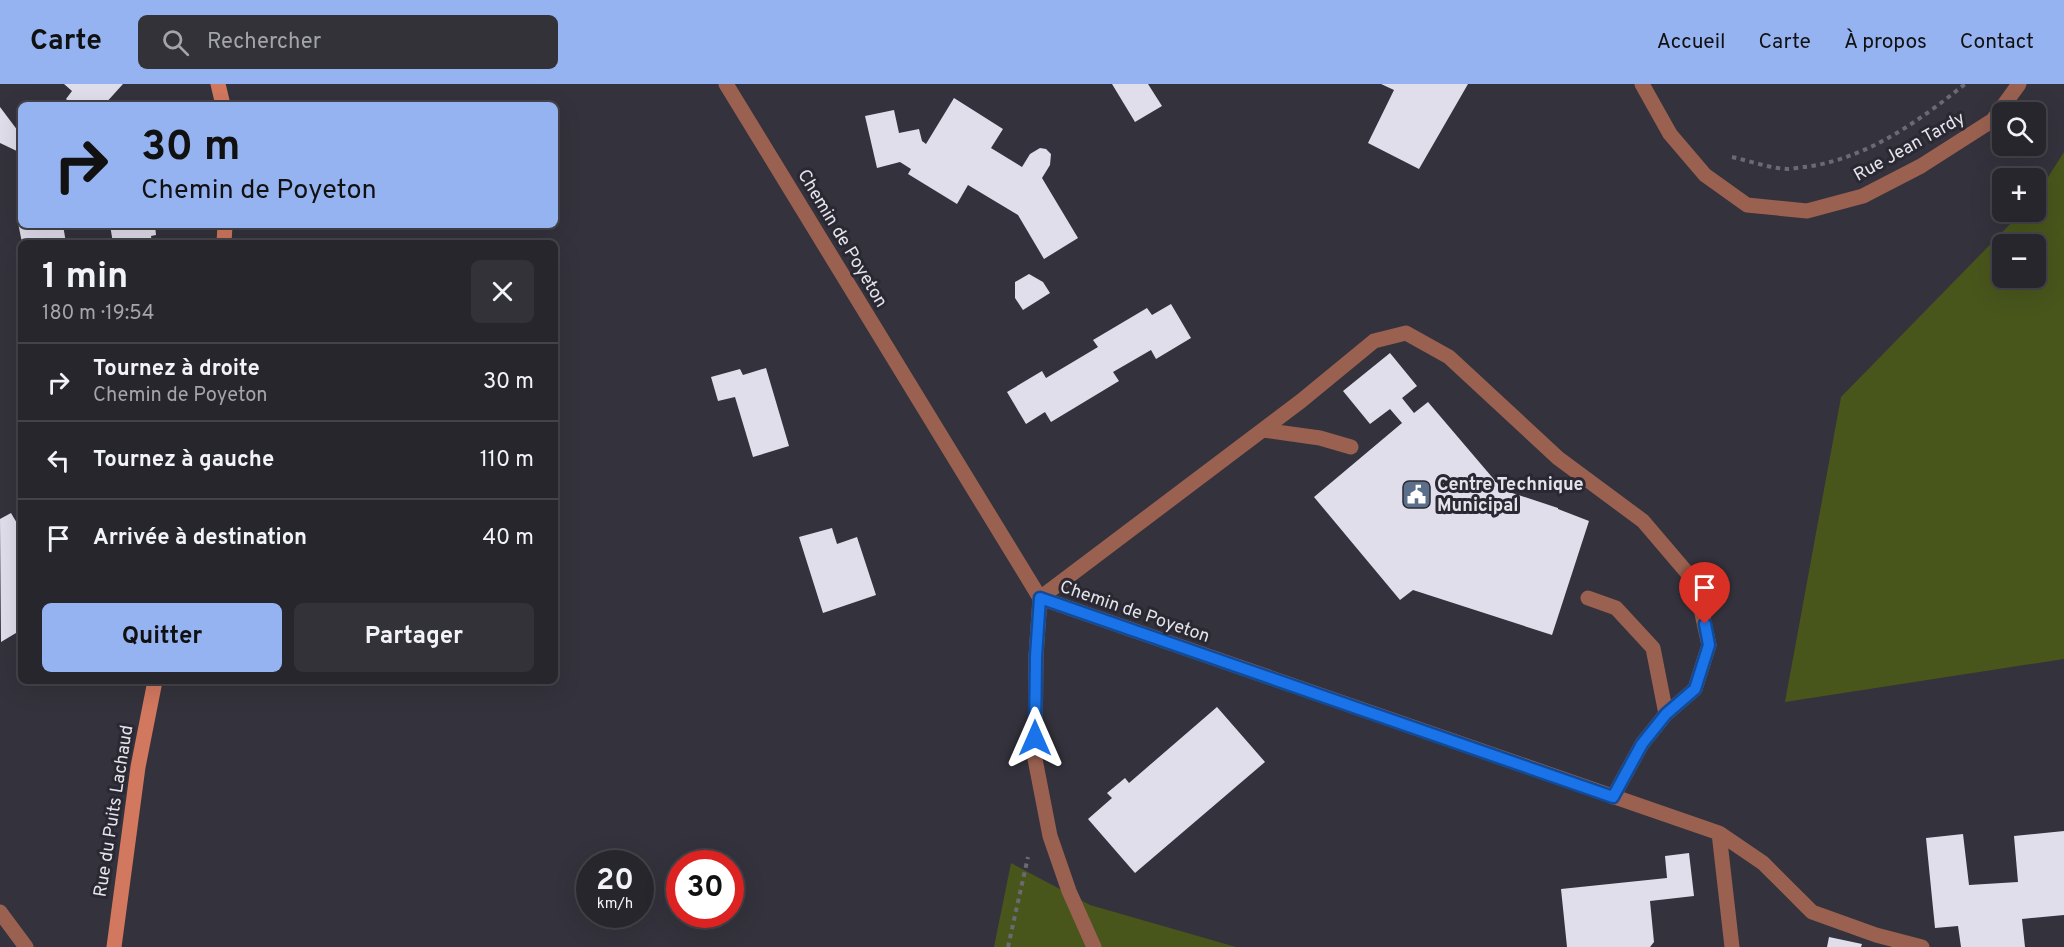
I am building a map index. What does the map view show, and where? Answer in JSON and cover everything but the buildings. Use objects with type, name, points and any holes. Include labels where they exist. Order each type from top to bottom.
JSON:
[{"type":"street","points":[[218,84],[223,102]]},
{"type":"street","name":"Chemin de Poyeton","points":[[726,84],[1040,598],[1719,833],[1763,863],[1812,912],[1876,935],[1922,947]]},
{"type":"street","name":"Rue Jean Tardy","points":[[1642,84],[1670,134],[1705,175],[1747,206],[1807,211],[1863,196],[1922,166],[1994,120],[2019,84]]},
{"type":"street","points":[[1094,947],[1069,891],[1050,836],[1035,759],[1036,656],[1040,598],[1263,430],[1374,341],[1406,333],[1449,357],[1558,458],[1643,521],[1695,582],[1709,645],[1695,689],[1666,714],[1642,744],[1613,797]]},
{"type":"street","points":[[1263,430],[1320,438],[1351,447]]},
{"type":"street","points":[[1588,598],[1616,608],[1653,648],[1666,714]]},
{"type":"street","name":"Rue du Puits Lachaud","points":[[114,947],[138,767],[154,684]]},
{"type":"street","points":[[1719,833],[1731,947]]},
{"type":"street","points":[[0,912],[26,947]]},
{"type":"path","points":[[1732,157],[1787,169],[1822,164],[1858,153],[1896,134],[1931,111],[1965,84]]},
{"type":"path","points":[[1008,947],[1028,865],[1028,853]]},
{"type":"green space","points":[[2064,152],[2064,659],[1785,702],[1841,397],[1992,243],[1992,288],[2046,288],[2046,234],[2000,234],[2012,222],[2046,222],[2046,180]]},
{"type":"green space","points":[[1011,863],[1090,905],[1236,947],[994,947]]},
{"type":"place","name":"Centre Technique Municipal","points":[[1416,494]]},
{"type":"route","points":[[1035,738],[1036,656],[1040,598],[1613,797],[1642,744],[1666,714],[1695,689],[1709,645],[1705,624]]}]
